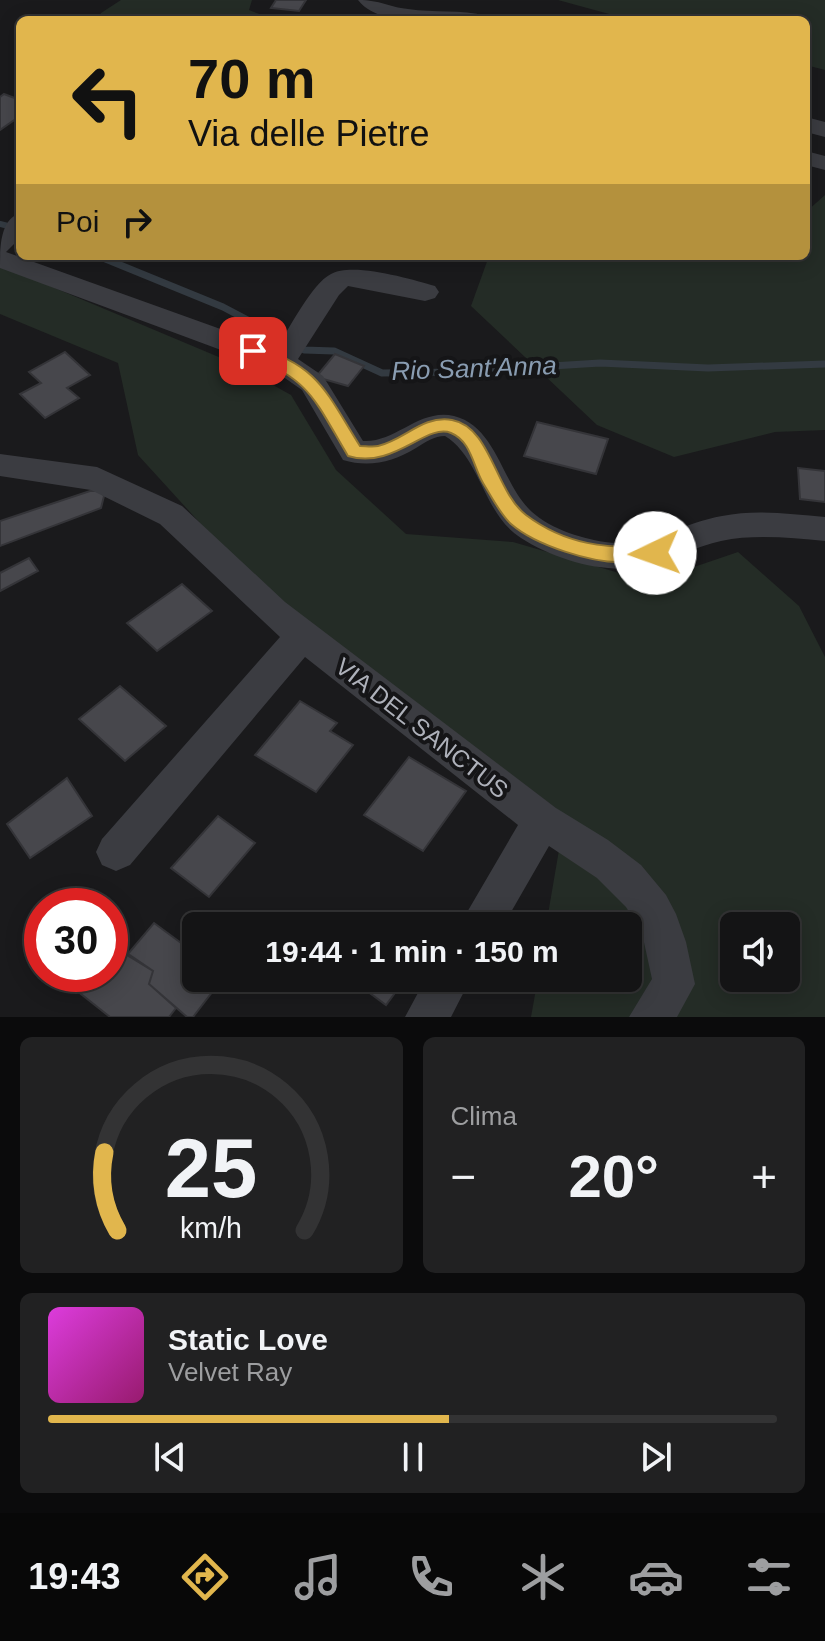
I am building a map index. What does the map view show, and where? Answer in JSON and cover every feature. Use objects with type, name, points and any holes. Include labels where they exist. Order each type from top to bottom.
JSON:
[{"type":"street","points":[[368,0],[398,15],[432,16]]},
{"type":"street","points":[[0,246],[16,226]]},
{"type":"street","points":[[0,259],[289,352],[313,383],[354,452],[380,453],[435,425],[452,426],[470,436],[490,479],[517,519],[563,544],[608,556],[655,553],[721,528],[789,525],[825,529]]},
{"type":"street","points":[[289,352],[329,289],[339,280],[349,277],[425,292]]},
{"type":"street","name":"VIA DEL SANCTUS","points":[[0,465],[97,479],[171,515],[273,612],[542,821],[613,866],[643,894],[661,928],[674,984],[651,1017]]},
{"type":"street","points":[[116,852],[303,635]]},
{"type":"street","points":[[488,912],[542,821]]},
{"type":"street","points":[[427,1017],[442,992]]},
{"type":"shaded area","points":[[121,0],[252,0],[249,10],[265,16],[100,16]]},
{"type":"shaded area","points":[[558,0],[825,0],[825,70],[810,66],[810,16],[616,16]]},
{"type":"shaded area","points":[[825,195],[825,430],[775,432],[674,457],[597,425],[471,306],[488,260],[810,260],[810,208]]},
{"type":"shaded area","points":[[0,265],[233,363],[291,395],[336,470],[406,534],[513,542],[650,582],[738,552],[799,606],[825,657],[825,1017],[531,1017],[535,992],[642,992],[642,912],[548,912],[565,815],[252,580],[138,455],[118,363],[0,314]]},
{"type":"building","points":[[276,0],[306,0],[299,11],[271,8]]},
{"type":"building","points":[[4,94],[16,98],[16,119],[0,130],[0,97]]},
{"type":"building","points":[[65,352],[90,375],[67,388],[79,398],[45,418],[20,394],[41,383],[29,372]]},
{"type":"building","points":[[335,354],[364,366],[348,386],[316,377]]},
{"type":"building","points":[[537,422],[608,439],[596,474],[524,456]]},
{"type":"building","points":[[798,468],[825,471],[825,502],[800,499]]},
{"type":"building","points":[[90,491],[101,491],[104,496],[101,508],[0,546],[0,521]]},
{"type":"building","points":[[29,558],[38,571],[0,591],[0,573]]},
{"type":"building","points":[[182,584],[212,611],[157,651],[127,623]]},
{"type":"building","points":[[120,686],[166,726],[125,761],[79,719]]},
{"type":"building","points":[[300,701],[337,723],[330,731],[353,745],[316,792],[255,755]]},
{"type":"building","points":[[409,757],[466,791],[423,851],[364,815]]},
{"type":"building","points":[[67,778],[92,816],[30,858],[7,824]]},
{"type":"building","points":[[218,816],[255,843],[209,897],[171,868]]},
{"type":"building","points":[[154,923],[182,944],[182,992],[212,992],[193,1017],[187,1017],[149,984],[153,971],[128,954]]},
{"type":"building","points":[[128,954],[153,971],[149,984],[176,1008],[169,1017],[110,1017],[79,992],[128,992]]},
{"type":"building","points":[[368,992],[396,992],[386,1005]]},
{"type":"waterway","name":"Rio Sant'Anna","points":[[0,224],[16,228]]},
{"type":"waterway","name":"Rio Sant'Anna","points":[[108,260],[223,307],[304,350],[334,351],[382,373],[458,372],[600,363],[708,368],[825,364]]},
{"type":"route","points":[[253,351],[282,362],[313,383],[354,452],[380,453],[435,425],[452,426],[470,436],[490,479],[517,519],[563,544],[608,556],[655,553]]}]
